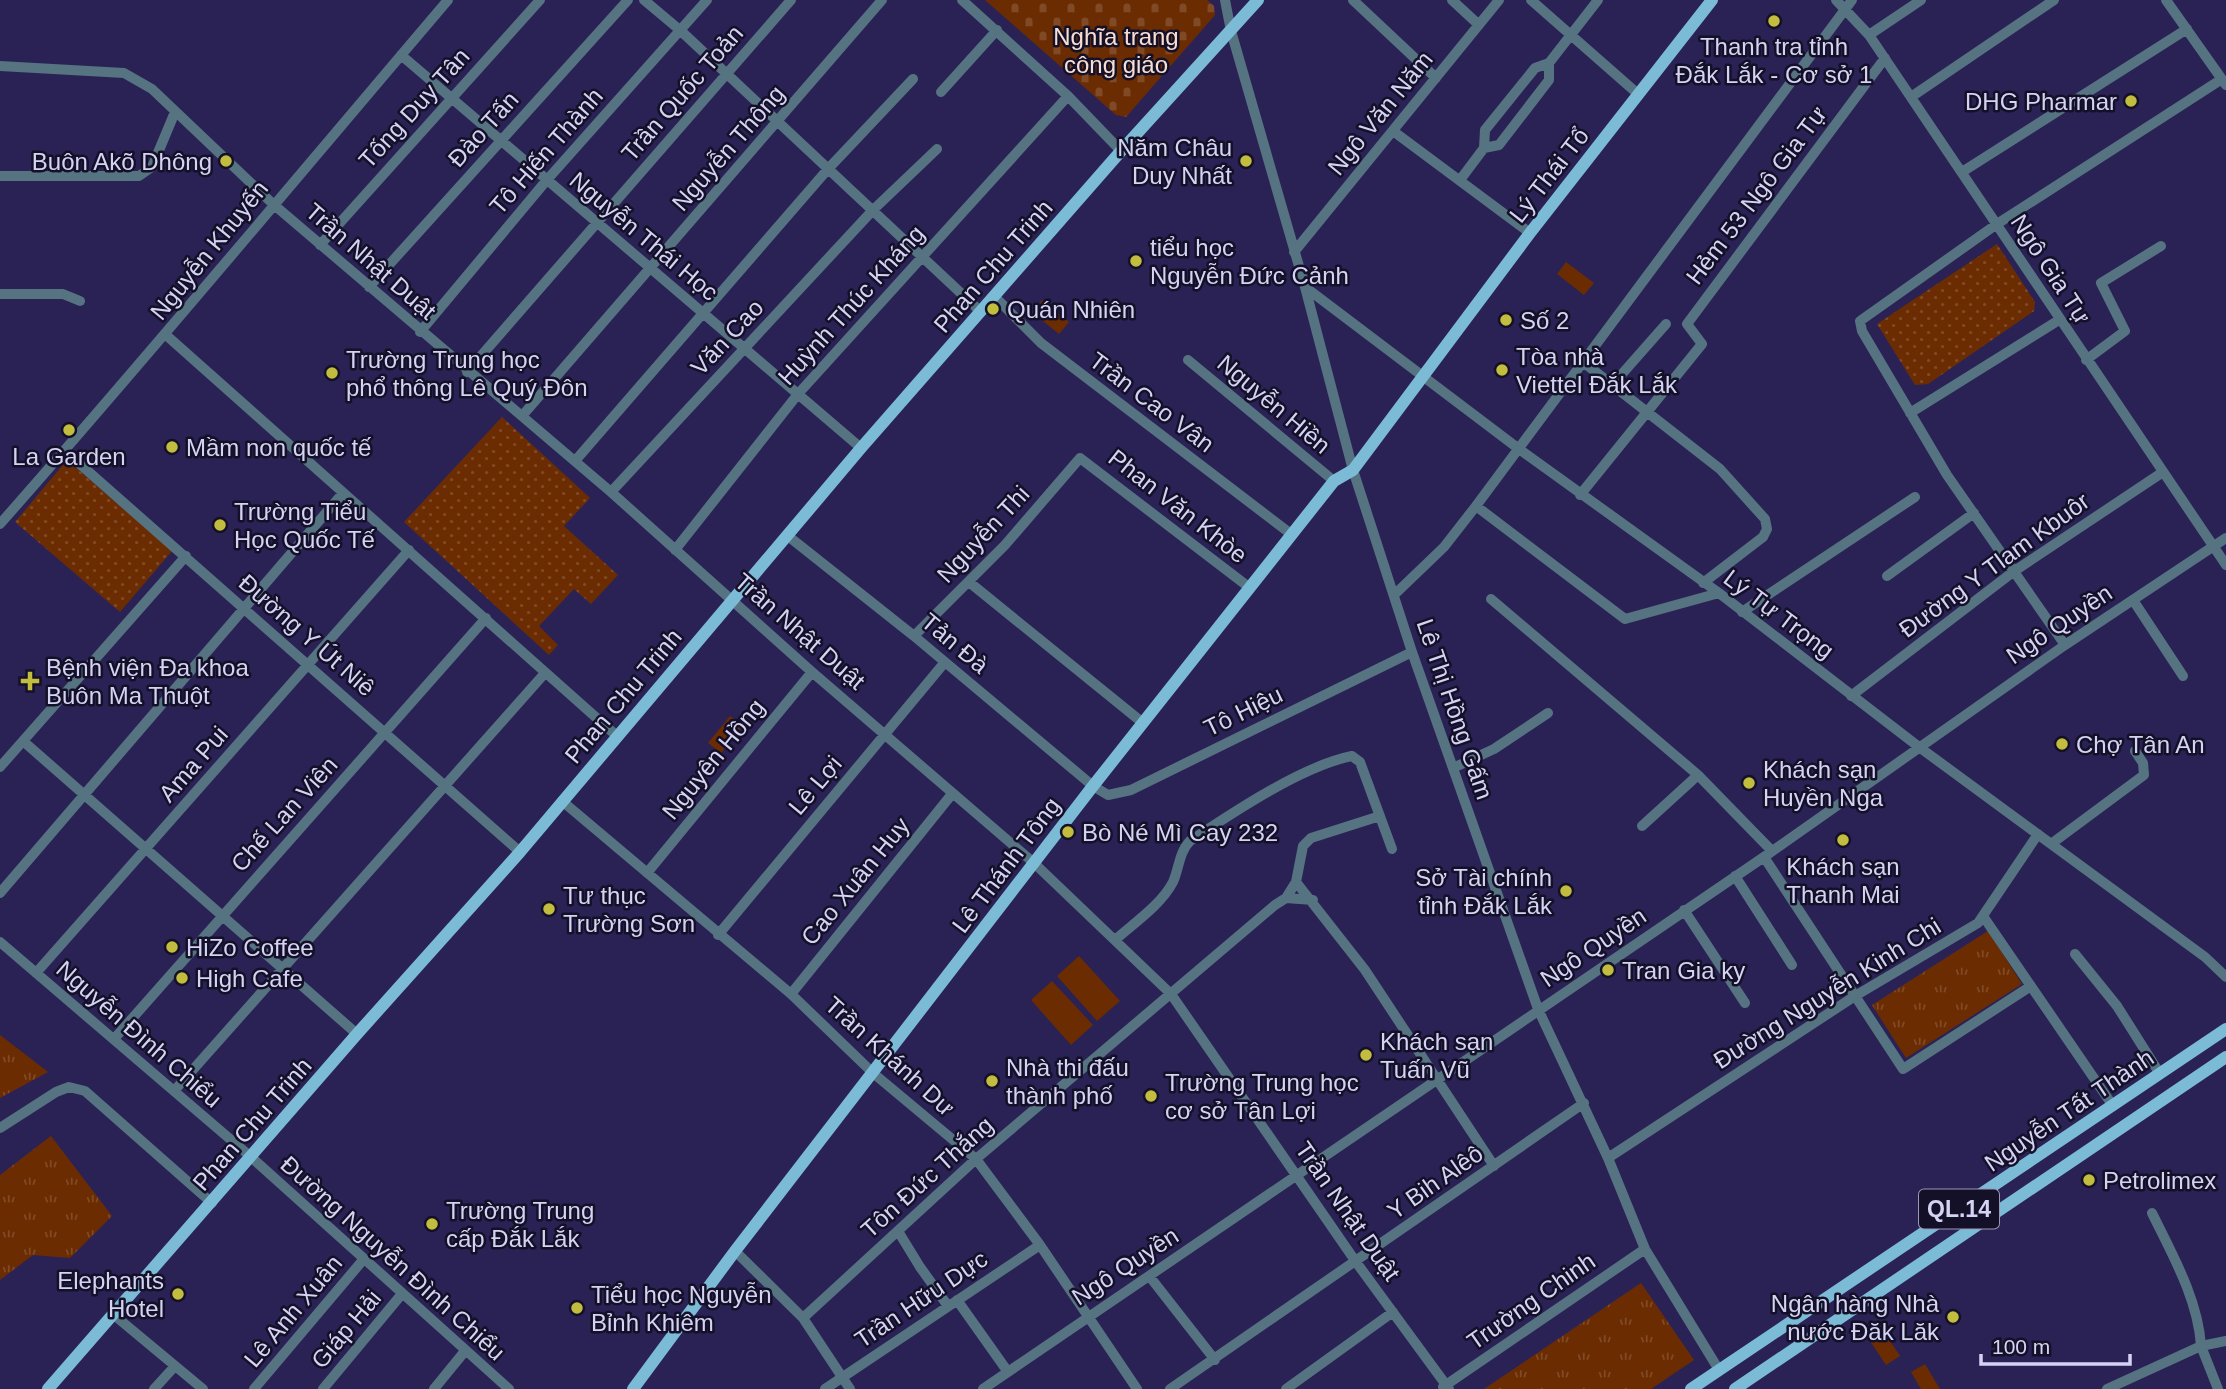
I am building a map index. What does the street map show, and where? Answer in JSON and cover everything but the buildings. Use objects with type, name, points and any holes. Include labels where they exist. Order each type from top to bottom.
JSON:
[{"type":"main road","name":"Phan Chu Trinh","points":[[48,1389],[357,1034],[520,852],[860,448],[1121,150],[1258,0]]},
{"type":"main road","name":"Lý Thái Tổ","points":[[1423,378],[1530,233],[1712,0]]},
{"type":"main road","name":"Lê Thánh Tông","points":[[633,1389],[735,1251],[1093,786],[1291,534],[1334,481],[1353,470],[1423,378]]},
{"type":"main road","name":"Nguyễn Tất Thành","points":[[1691,1389],[2226,1029]]},
{"type":"main road","name":"Nguyễn Tất Thành","points":[[1735,1389],[2226,1057]]},
{"type":"street","name":"Nguyễn Khuyến","points":[[0,524],[166,335],[273,204],[448,0]]},
{"type":"street","name":"Tống Duy Tân","points":[[320,245],[540,0]]},
{"type":"street","name":"Đào Tấn","points":[[369,287],[628,0]]},
{"type":"street","points":[[644,0],[681,31],[980,311]]},
{"type":"street","name":"Tô Hiến Thành","points":[[420,332],[546,181],[707,0]]},
{"type":"street","name":"Trần Quốc Toản","points":[[467,372],[791,0]]},
{"type":"street","name":"Nguyễn Thông","points":[[522,416],[882,0]]},
{"type":"street","points":[[962,0],[1068,96],[1121,150]]},
{"type":"street","name":"Lê Thị Hồng Gấm","points":[[1225,0],[1231,31],[1306,286],[1353,470],[1412,652],[1538,1009],[1584,1103],[1645,1248],[1719,1370]]},
{"type":"street","points":[[1353,0],[1436,78]]},
{"type":"street","points":[[1452,0],[1479,25]]},
{"type":"street","name":"Ngô Văn Năm","points":[[1294,252],[1499,0]]},
{"type":"street","points":[[1531,0],[1638,94]]},
{"type":"street","name":"Ngô Gia Tự","points":[[1836,0],[1848,5],[1885,58],[2226,565]]},
{"type":"street","points":[[1869,35],[1922,0]]},
{"type":"street","points":[[1911,97],[2054,0]]},
{"type":"street","points":[[2065,645],[2013,572],[1910,413],[1862,331],[1860,321],[1997,224],[2224,82],[2166,0]]},
{"type":"street","points":[[1460,180],[1484,148],[1485,130],[1535,68],[1549,64],[1600,1]]},
{"type":"street","points":[[1394,595],[1444,547],[1476,506],[1848,5]]},
{"type":"street","points":[[1962,172],[2187,29]]},
{"type":"street","points":[[941,92],[997,30]]},
{"type":"street","name":"Nguyễn Thái Học","points":[[401,55],[860,448]]},
{"type":"street","name":"Hẻm 53 Ngô Gia Tự","points":[[1646,411],[1702,344],[1686,324],[1885,58]]},
{"type":"street","points":[[1484,148],[1499,145],[1549,80],[1549,64]]},
{"type":"street","name":"Trần Nhật Duật","points":[[0,66],[124,73],[152,89],[273,204],[611,492],[812,672],[1034,863],[1171,994],[1445,1388]]},
{"type":"street","points":[[575,461],[828,169],[913,79]]},
{"type":"street","name":"Huỳnh Thúc Kháng","points":[[676,550],[798,394],[1068,96]]},
{"type":"street","points":[[0,176],[139,176],[152,167],[175,112]]},
{"type":"street","points":[[1393,131],[1530,233]]},
{"type":"street","name":"Văn Cao","points":[[611,492],[873,210],[937,149]]},
{"type":"street","points":[[2086,360],[2125,331],[2101,283],[2161,246]]},
{"type":"street","name":"Lý Tự Trọng","points":[[1306,286],[1423,378],[1580,495],[1719,593],[1919,747],[2205,957],[2226,977]]},
{"type":"street","points":[[0,294],[63,294],[80,300]]},
{"type":"street","name":"Trần Cao Vân","points":[[994,296],[1041,343],[1291,534]]},
{"type":"street","points":[[1910,413],[2059,320]]},
{"type":"street","points":[[1614,383],[1667,324]]},
{"type":"street","points":[[166,335],[618,737]]},
{"type":"street","name":"Nguyễn Hiền","points":[[1188,360],[1334,481]]},
{"type":"street","points":[[1583,362],[1614,383],[1720,469],[1765,519],[1767,529],[1763,537],[1703,583]]},
{"type":"street","points":[[1580,495],[1646,411]]},
{"type":"street","name":"Đường Y Út Niê","points":[[65,451],[520,852]]},
{"type":"street","name":"Nguyễn Thi","points":[[914,636],[969,582],[1080,458]]},
{"type":"street","name":"Phan Văn Khòe","points":[[1080,458],[1250,588]]},
{"type":"street","name":"Đường Y Tlam Kbuôr","points":[[1851,696],[2013,572],[2164,472]]},
{"type":"street","points":[[0,893],[343,493]]},
{"type":"street","points":[[1742,612],[1915,497]]},
{"type":"street","points":[[1476,506],[1625,619],[1719,593]]},
{"type":"street","points":[[1887,576],[1974,513]]},
{"type":"street","name":"Tản Đà","points":[[788,536],[914,636],[1093,786]]},
{"type":"street","name":"Ngô Quyền","points":[[983,1389],[1768,854],[2065,645],[2226,538]]},
{"type":"street","name":"Ama Pui","points":[[36,973],[409,550]]},
{"type":"street","points":[[0,766],[186,556]]},
{"type":"street","points":[[969,582],[1143,723]]},
{"type":"street","points":[[1491,599],[1698,775],[1768,854],[1903,1069],[2031,986]]},
{"type":"street","points":[[2133,600],[2183,676]]},
{"type":"street","name":"Chế Lan Viên","points":[[114,1039],[486,618]]},
{"type":"street","name":"Tô Hiệu","points":[[1093,786],[1108,795],[1131,790],[1412,652]]},
{"type":"street","name":"Lê Lợi","points":[[718,934],[945,662]]},
{"type":"street","name":"Nguyên Hồng","points":[[647,873],[812,672]]},
{"type":"street","points":[[174,1091],[545,673]]},
{"type":"street","points":[[1453,768],[1494,749],[1548,713]]},
{"type":"street","points":[[23,741],[357,1034]]},
{"type":"street","points":[[2051,844],[2144,775],[2144,767],[2136,751]]},
{"type":"street","points":[[1115,940],[1162,897],[1172,883],[1189,841],[1308,772],[1348,757],[1357,758],[1392,849]]},
{"type":"street","points":[[1642,826],[1698,775]]},
{"type":"street","name":"Cao Xuân Huy","points":[[791,994],[952,794]]},
{"type":"street","name":"Trần Khánh Dư","points":[[562,801],[791,994],[873,1073],[976,1160],[1040,1245],[1137,1389]]},
{"type":"street","name":"Tôn Đức Thắng","points":[[803,1318],[976,1160],[1286,898],[1296,882],[1299,857],[1311,838],[1380,816]]},
{"type":"street","name":"Đường Nguyễn Kinh Chi","points":[[1608,1158],[1855,996],[1978,923],[2038,834]]},
{"type":"street","points":[[1735,876],[1792,965]]},
{"type":"street","points":[[1296,882],[1313,900],[1365,970],[1494,1166]]},
{"type":"street","points":[[1286,898],[1313,900]]},
{"type":"street","points":[[1684,910],[1745,1003]]},
{"type":"street","points":[[1983,916],[2113,1106]]},
{"type":"street","name":"Nguyễn Đình Chiểu","points":[[0,942],[251,1157]]},
{"type":"street","points":[[2075,954],[2118,1006],[2160,1074]]},
{"type":"street","points":[[0,1128],[56,1092],[69,1087],[85,1091],[212,1203]]},
{"type":"street","name":"Y Bih Alêô","points":[[1170,1389],[1584,1103]]},
{"type":"street","name":"Đường Nguyễn Đình Chiểu","points":[[251,1157],[401,1295],[509,1389]]},
{"type":"street","points":[[2152,1213],[2190,1296],[2198,1322],[2201,1346],[2218,1389]]},
{"type":"street","points":[[898,1231],[920,1267],[953,1303],[1007,1372]]},
{"type":"street","name":"Trần Hữu Dực","points":[[825,1389],[1040,1245]]},
{"type":"street","name":"Trường Chinh","points":[[1445,1388],[1645,1248]]},
{"type":"street","points":[[735,1251],[803,1318],[850,1389]]},
{"type":"street","name":"Lê Anh Xuân","points":[[254,1389],[363,1260]]},
{"type":"street","points":[[1150,1277],[1215,1360]]},
{"type":"street","name":"Giáp Hải","points":[[323,1389],[401,1295]]},
{"type":"street","points":[[1286,1389],[1393,1312]]},
{"type":"street","points":[[114,1315],[202,1389]]},
{"type":"street","points":[[2107,1389],[2201,1346],[2226,1341]]},
{"type":"street","points":[[434,1389],[465,1351]]},
{"type":"street","points":[[154,1389],[175,1366]]},
{"type":"green space","name":"Nghĩa trang công giáo","points":[[985,0],[1207,0],[1214,6],[1215,15],[1126,117],[1116,115]]},
{"type":"green space","points":[[1997,244],[2035,302],[2034,311],[1928,384],[1915,385],[1877,324]]},
{"type":"green space","points":[[1566,262],[1594,283],[1584,295],[1557,274]]},
{"type":"green space","points":[[1042,300],[1069,322],[1059,334],[1032,312]]},
{"type":"green space","points":[[502,417],[590,498],[564,526],[618,575],[591,604],[574,589],[539,626],[558,645],[549,655],[404,522]]},
{"type":"green space","points":[[67,460],[172,551],[120,612],[15,522]]},
{"type":"green space","points":[[730,716],[743,726],[721,753],[708,743]]},
{"type":"green space","points":[[1988,931],[2022,984],[1906,1058],[1872,1005]]},
{"type":"green space","points":[[1079,956],[1120,1001],[1097,1021],[1057,976]]},
{"type":"green space","points":[[1052,981],[1093,1025],[1071,1045],[1031,1000]]},
{"type":"green space","points":[[0,1035],[48,1072],[0,1098]]},
{"type":"green space","points":[[51,1136],[112,1216],[70,1258],[33,1255],[0,1280],[0,1175]]},
{"type":"green space","points":[[1641,1283],[1694,1360],[1651,1389],[1484,1389]]},
{"type":"green space","points":[[1880,1326],[1900,1356],[1886,1365],[1866,1335]]},
{"type":"green space","points":[[1925,1364],[1940,1389],[1921,1389],[1911,1372]]},
{"type":"place","name":"Thanh tra tỉnh Đắk Lắk - Cơ sở 1","points":[[1774,21]]},
{"type":"place","name":"DHG Pharmar","points":[[2131,101]]},
{"type":"place","name":"Buôn Akõ Dhông","points":[[226,161]]},
{"type":"place","name":"Năm Châu Duy Nhất","points":[[1246,161]]},
{"type":"place","name":"tiểu học Nguyễn Đức Cảnh","points":[[1136,261]]},
{"type":"place","name":"Quán Nhiên","points":[[993,309]]},
{"type":"place","name":"Số 2","points":[[1506,320]]},
{"type":"place","name":"Tòa nhà Viettel Đắk Lắk","points":[[1502,370]]},
{"type":"place","name":"Trường Trung học phổ thông Lê Quý Đôn","points":[[332,373]]},
{"type":"place","name":"La Garden","points":[[69,430]]},
{"type":"place","name":"Mầm non quốc tế","points":[[172,447]]},
{"type":"place","name":"Trường Tiểu Học Quốc Tế","points":[[220,525]]},
{"type":"place","name":"Bệnh viện Đa khoa Buôn Ma Thuột","points":[[30,681]]},
{"type":"place","name":"Chợ Tân An","points":[[2062,744]]},
{"type":"place","name":"Khách sạn Huyền Nga","points":[[1749,783]]},
{"type":"place","name":"Bò Né Mì Cay 232","points":[[1068,832]]},
{"type":"place","name":"Khách sạn Thanh Mai","points":[[1843,840]]},
{"type":"place","name":"Sở Tài chính tỉnh Đắk Lắk","points":[[1566,891]]},
{"type":"place","name":"Tư thục Trường Sơn","points":[[549,909]]},
{"type":"place","name":"HiZo Coffee","points":[[172,947]]},
{"type":"place","name":"Tran Gia ky","points":[[1608,970]]},
{"type":"place","name":"High Cafe","points":[[182,978]]},
{"type":"place","name":"Khách sạn Tuấn Vũ","points":[[1366,1055]]},
{"type":"place","name":"Nhà thi đấu thành phố","points":[[992,1081]]},
{"type":"place","name":"Trường Trung học cơ sở Tân Lợi","points":[[1151,1096]]},
{"type":"place","name":"Petrolimex","points":[[2089,1180]]},
{"type":"place","name":"Trường Trung cấp Đắk Lắk","points":[[432,1224]]},
{"type":"place","name":"Elephants Hotel","points":[[178,1294]]},
{"type":"place","name":"Tiểu học Nguyễn Bỉnh Khiêm","points":[[577,1308]]},
{"type":"place","name":"Ngân hàng Nhà nước Đăk Lăk","points":[[1953,1317]]}]
